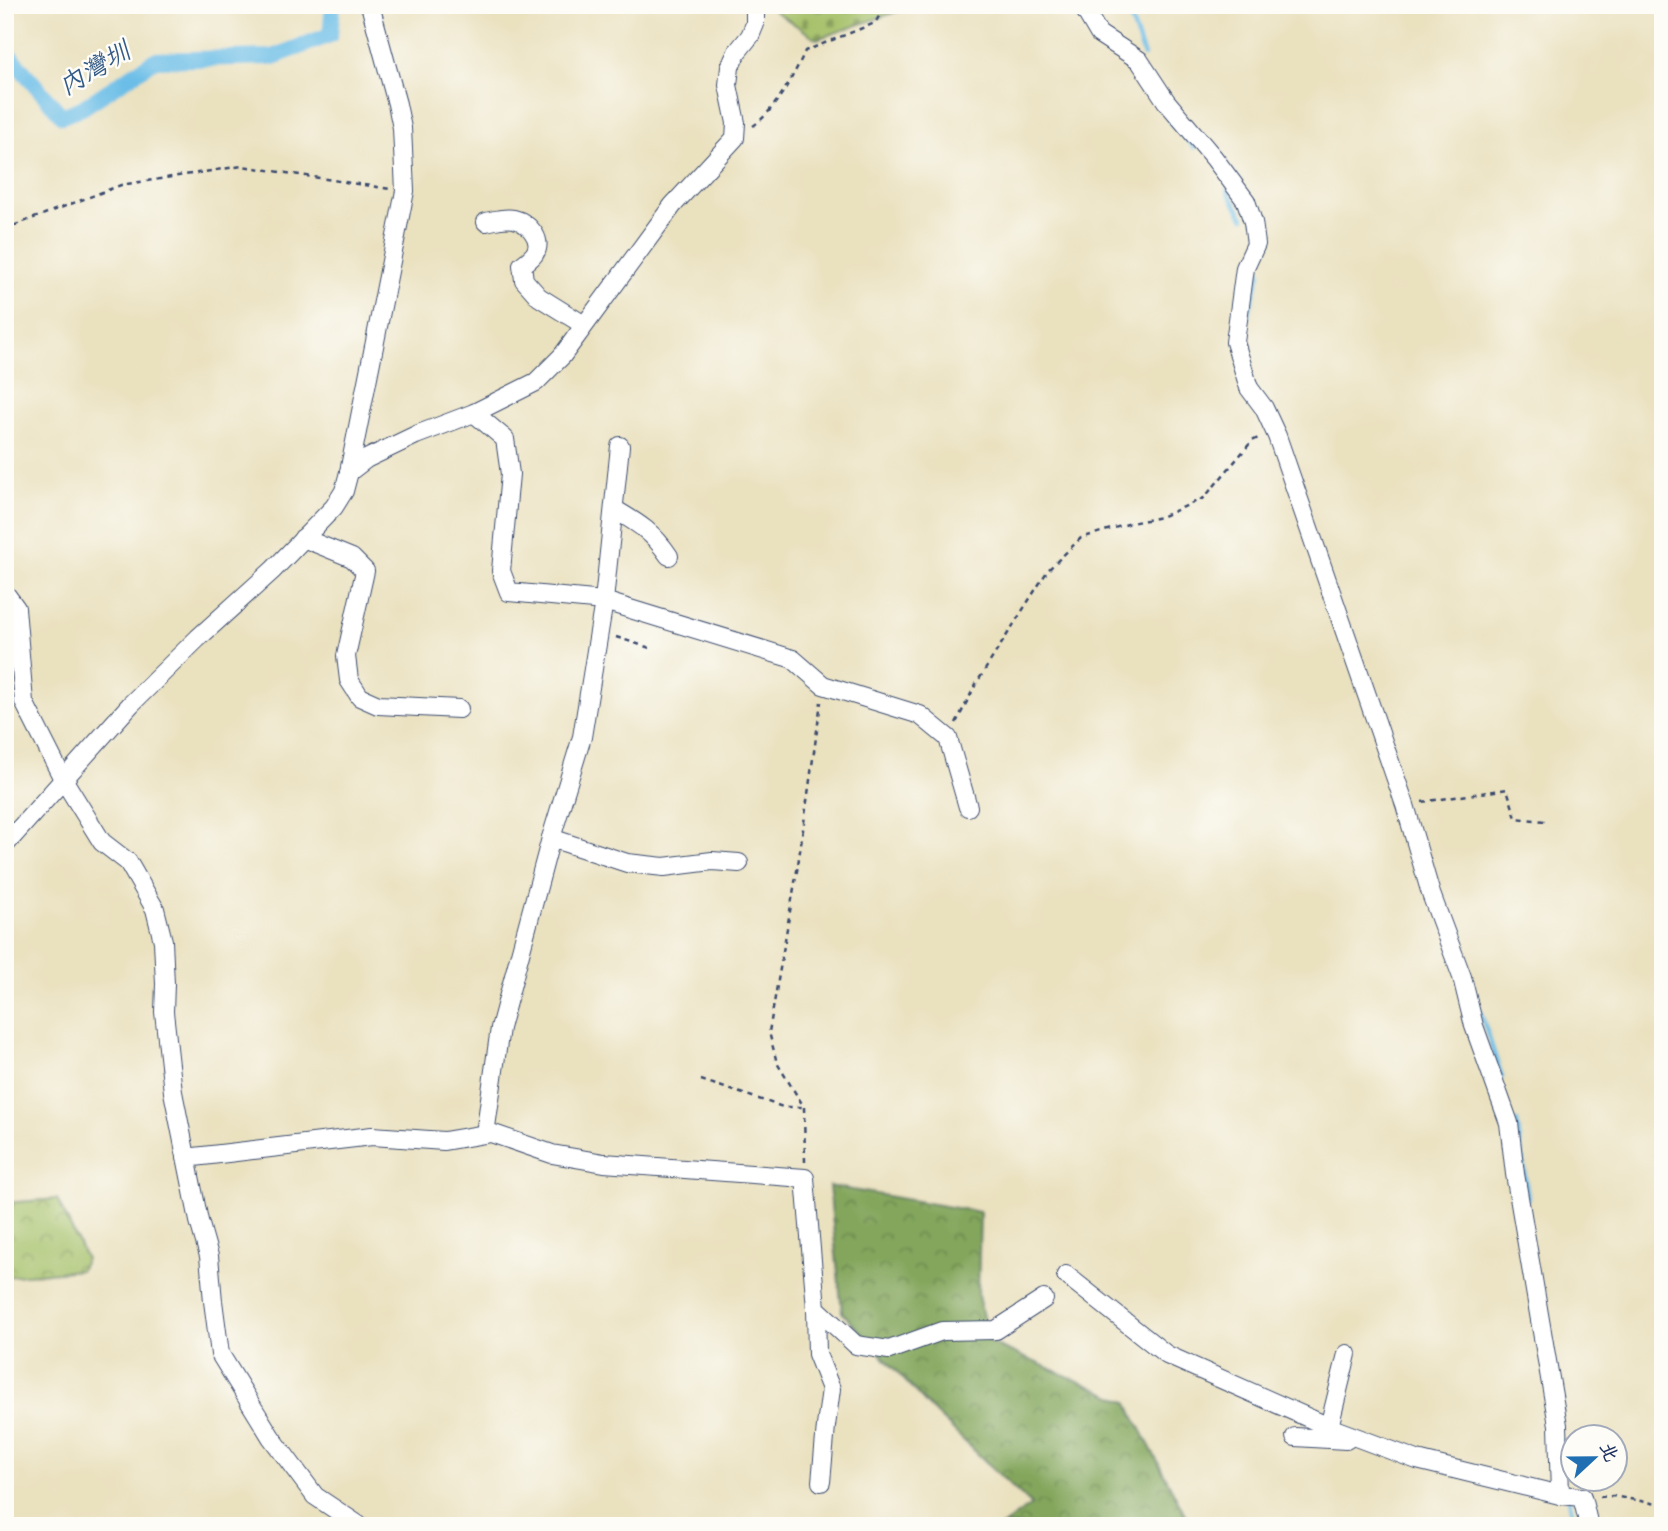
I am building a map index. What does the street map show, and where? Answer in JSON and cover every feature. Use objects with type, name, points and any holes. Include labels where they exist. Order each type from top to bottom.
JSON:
[{"type":"street","points":[[5,845],[131,704],[272,570],[334,507],[344,491],[405,191],[402,128],[370,5]]},
{"type":"street","points":[[349,472],[366,459],[416,435],[474,413],[536,382],[562,356],[673,205],[735,138],[736,123],[728,85],[730,67],[755,24],[755,5]]},
{"type":"street","points":[[1082,5],[1099,34],[1139,60],[1166,101],[1246,201],[1253,222],[1256,243],[1245,268],[1235,342],[1249,388],[1264,408],[1274,429],[1405,805],[1431,894],[1462,977],[1474,1026],[1508,1123],[1558,1425],[1560,1494]]},
{"type":"street","points":[[486,222],[510,218],[524,222],[534,234],[537,243],[536,253],[522,265],[524,281],[539,297],[584,325]]},
{"type":"street","points":[[474,413],[505,439],[510,474],[500,571],[509,592],[604,601],[793,659],[823,685],[920,715],[948,738],[968,807]]},
{"type":"street","points":[[485,1133],[500,1028],[551,838],[582,737],[600,632],[620,446]]},
{"type":"street","points":[[614,509],[640,524],[657,539],[669,556]]},
{"type":"street","points":[[303,538],[352,558],[365,570],[346,656],[349,680],[360,697],[378,705],[458,709]]},
{"type":"street","points":[[5,593],[16,608],[24,702],[63,779],[102,842],[128,862],[155,909],[163,941],[164,1012],[173,1092],[199,1221],[209,1256],[220,1354],[271,1437],[315,1496],[360,1526]]},
{"type":"street","points":[[551,838],[627,863],[664,866],[712,861],[739,863]]},
{"type":"street","points":[[186,1158],[372,1136],[444,1141],[491,1132],[552,1154],[604,1163],[805,1178],[816,1308],[817,1354],[831,1389],[821,1482]]},
{"type":"street","points":[[1066,1275],[1167,1355],[1329,1427],[1417,1460],[1582,1497],[1589,1526]]},
{"type":"street","points":[[816,1308],[856,1345],[889,1350],[942,1331],[996,1330],[1044,1299]]},
{"type":"street","points":[[1329,1427],[1347,1354]]},
{"type":"street","points":[[1295,1437],[1346,1440],[1353,1436]]},
{"type":"path","points":[[735,138],[762,121],[795,74],[805,51],[875,23],[886,5]]},
{"type":"path","points":[[5,229],[121,185],[242,166],[405,191]]},
{"type":"path","points":[[948,738],[976,684],[1048,570],[1082,538],[1161,517],[1204,498],[1252,441],[1274,429]]},
{"type":"path","points":[[600,632],[650,648]]},
{"type":"path","points":[[805,1178],[804,1108],[776,1063],[769,1032],[798,865],[823,685]]},
{"type":"path","points":[[1405,805],[1507,789],[1516,818],[1545,821]]},
{"type":"path","points":[[701,1080],[783,1107],[804,1108]]},
{"type":"path","points":[[1582,1497],[1613,1496],[1663,1505]]},
{"type":"green space","points":[[770,5],[907,5],[902,10],[817,39],[773,10]]},
{"type":"green space","points":[[829,1186],[980,1212],[978,1296],[989,1342],[1127,1402],[1191,1526],[1002,1526],[1031,1505],[932,1410],[842,1312]]},
{"type":"green space","points":[[57,1199],[86,1259],[80,1270],[5,1277],[5,1203]]},
{"type":"waterway","name":"內灣圳","points":[[5,50],[62,116],[82,108],[155,60],[273,57],[330,35],[333,5]]},
{"type":"waterway","points":[[1126,5],[1144,56]]},
{"type":"waterway","points":[[1167,113],[1170,121],[1194,147]]},
{"type":"waterway","points":[[1227,190],[1244,218]]},
{"type":"waterway","points":[[1247,319],[1260,273],[1256,257]]},
{"type":"waterway","points":[[1478,1005],[1502,1077]]},
{"type":"waterway","points":[[1517,1122],[1528,1199]]},
{"type":"waterway","points":[[1569,1499],[1575,1526]]}]
